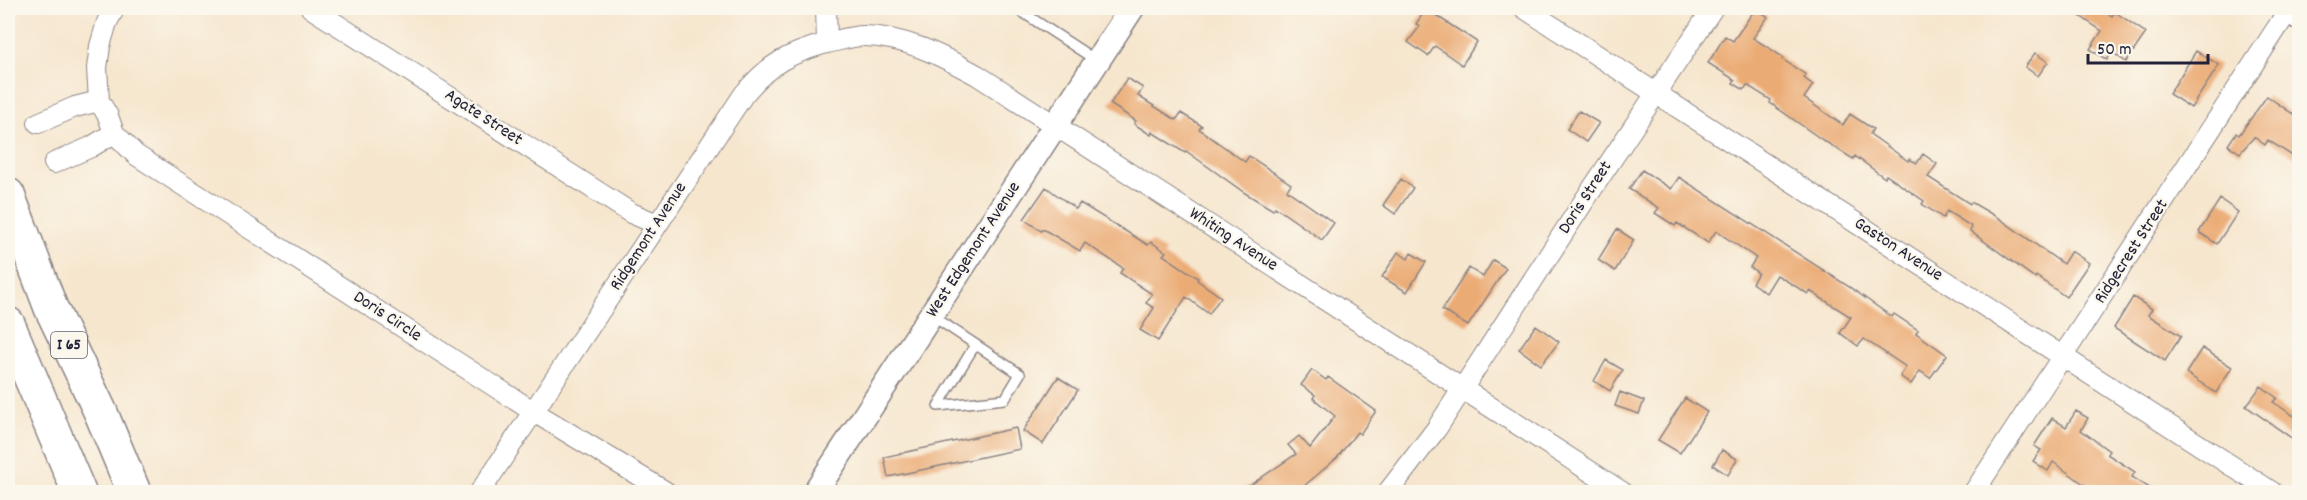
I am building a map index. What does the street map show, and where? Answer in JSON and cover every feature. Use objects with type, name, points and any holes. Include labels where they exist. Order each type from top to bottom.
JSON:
[{"type":"highway","name":"I 65","points":[[8,195],[51,308],[101,413],[134,492]]},
{"type":"highway","name":"I 65","points":[[8,324],[79,492]]},
{"type":"highway","points":[[101,413],[132,450],[152,492]]},
{"type":"street","name":"Doris Circle","points":[[115,8],[107,22],[99,46],[99,101],[114,133],[148,165],[534,412],[666,492]]},
{"type":"street","name":"Agate Street","points":[[311,8],[631,213],[657,224]]},
{"type":"street","points":[[826,8],[826,43]]},
{"type":"street","name":"West Edgemont Avenue","points":[[815,492],[1132,8]]},
{"type":"street","name":"Gaston Avenue","points":[[1524,8],[2272,492]]},
{"type":"street","name":"Doris Street","points":[[1463,390],[1713,8]]},
{"type":"street","name":"Ridgecrest Street","points":[[1974,492],[2290,12]]},
{"type":"street","name":"Whiting Avenue","points":[[826,43],[862,36],[892,39],[921,48],[977,75],[1622,492]]},
{"type":"street","name":"Ridgemont Avenue","points":[[480,492],[733,108],[752,84],[772,66],[795,52],[826,43]]},
{"type":"street","points":[[38,123],[75,107],[99,101]]},
{"type":"street","points":[[54,163],[91,147],[114,133]]},
{"type":"street","points":[[1389,492],[1463,390]]},
{"type":"lane","points":[[1016,8],[1097,61]]},
{"type":"lane","points":[[931,315],[1020,375],[1005,399],[938,406],[975,345]]},
{"type":"building","points":[[1756,8],[1768,17],[1753,38],[1806,75],[1804,78],[1813,85],[1804,98],[1843,125],[1850,114],[1873,129],[1870,134],[1908,161],[1909,159],[1917,163],[1923,154],[1937,164],[1928,177],[1970,204],[1971,202],[2000,219],[2063,264],[2071,251],[2089,263],[2066,297],[2036,276],[2035,278],[1970,231],[1972,227],[1947,211],[1943,218],[1922,204],[1924,201],[1886,175],[1885,178],[1855,156],[1853,159],[1821,139],[1770,103],[1771,100],[1747,85],[1744,90],[1733,83],[1735,80],[1708,63],[1725,36],[1733,41]]},
{"type":"building","points":[[2068,8],[2099,8],[2112,16],[2115,12],[2146,33],[2126,62],[2112,52],[2107,60],[2090,49],[2102,31]]},
{"type":"building","points":[[1426,9],[1477,42],[1462,65],[1435,46],[1428,56],[1408,42],[1420,26],[1416,24]]},
{"type":"building","points":[[2196,51],[2219,65],[2191,108],[2169,94]]},
{"type":"building","points":[[2035,53],[2048,62],[2038,76],[2025,67]]},
{"type":"building","points":[[1127,78],[1143,88],[1138,96],[1176,120],[1181,113],[1202,126],[1199,129],[1245,162],[1249,156],[1291,184],[1287,190],[1334,223],[1322,240],[1275,207],[1273,210],[1245,193],[1186,151],[1185,153],[1152,132],[1151,135],[1134,124],[1136,121],[1110,104]]},
{"type":"building","points":[[2267,96],[2300,119],[2300,161],[2268,140],[2265,145],[2254,137],[2240,153],[2228,145],[2236,133],[2239,135]]},
{"type":"building","points":[[1579,111],[1599,123],[1586,142],[1567,129]]},
{"type":"building","points":[[1642,170],[1671,189],[1679,177],[1892,317],[1894,314],[1918,330],[1916,333],[1947,355],[1930,378],[1920,371],[1911,384],[1900,376],[1906,367],[1864,339],[1858,346],[1840,333],[1851,317],[1810,291],[1808,294],[1777,275],[1766,293],[1752,283],[1758,273],[1750,267],[1756,258],[1716,231],[1708,243],[1677,223],[1675,226],[1655,213],[1659,208],[1629,189]]},
{"type":"building","points":[[1401,179],[1413,188],[1395,214],[1383,205]]},
{"type":"building","points":[[1046,187],[1076,209],[1080,203],[1148,245],[1151,242],[1166,252],[1163,255],[1198,278],[1197,280],[1221,297],[1209,314],[1186,297],[1158,341],[1140,330],[1154,308],[1146,303],[1152,294],[1120,273],[1123,268],[1085,243],[1080,251],[1043,229],[1041,231],[1024,219]]},
{"type":"building","points":[[2220,199],[2238,212],[2217,244],[2199,232]]},
{"type":"building","points":[[1617,229],[1634,240],[1615,271],[1598,260]]},
{"type":"building","points":[[1398,252],[1408,259],[1411,253],[1426,262],[1407,292],[1382,277]]},
{"type":"building","points":[[1493,260],[1506,268],[1468,326],[1442,310],[1469,268],[1483,277]]},
{"type":"building","points":[[2133,297],[2152,309],[2148,315],[2181,336],[2165,361],[2114,328]]},
{"type":"building","points":[[1536,325],[1559,342],[1541,365],[1519,349]]},
{"type":"building","points":[[2202,348],[2232,367],[2216,393],[2186,373]]},
{"type":"building","points":[[1606,360],[1623,370],[1610,391],[1594,381]]},
{"type":"building","points":[[1312,370],[1326,380],[1328,377],[1376,411],[1360,434],[1357,432],[1337,458],[1297,492],[1240,492],[1296,454],[1288,445],[1299,436],[1310,448],[1335,416],[1313,398],[1315,395],[1301,385]]},
{"type":"building","points":[[1058,377],[1078,390],[1043,444],[1023,431]]},
{"type":"building","points":[[2261,386],[2277,398],[2273,402],[2300,420],[2300,444],[2246,406]]},
{"type":"building","points":[[1620,392],[1644,401],[1639,414],[1615,406]]},
{"type":"building","points":[[1685,398],[1707,412],[1680,453],[1658,440]]},
{"type":"building","points":[[2076,411],[2088,418],[2081,430],[2109,451],[2107,454],[2135,472],[2132,477],[2156,492],[2095,492],[2053,462],[2048,471],[2033,461],[2041,450],[2034,446],[2052,418],[2066,427]]},
{"type":"building","points":[[1016,428],[1020,449],[888,477],[884,457]]},
{"type":"building","points":[[1722,450],[1737,459],[1728,475],[1713,465]]}]
